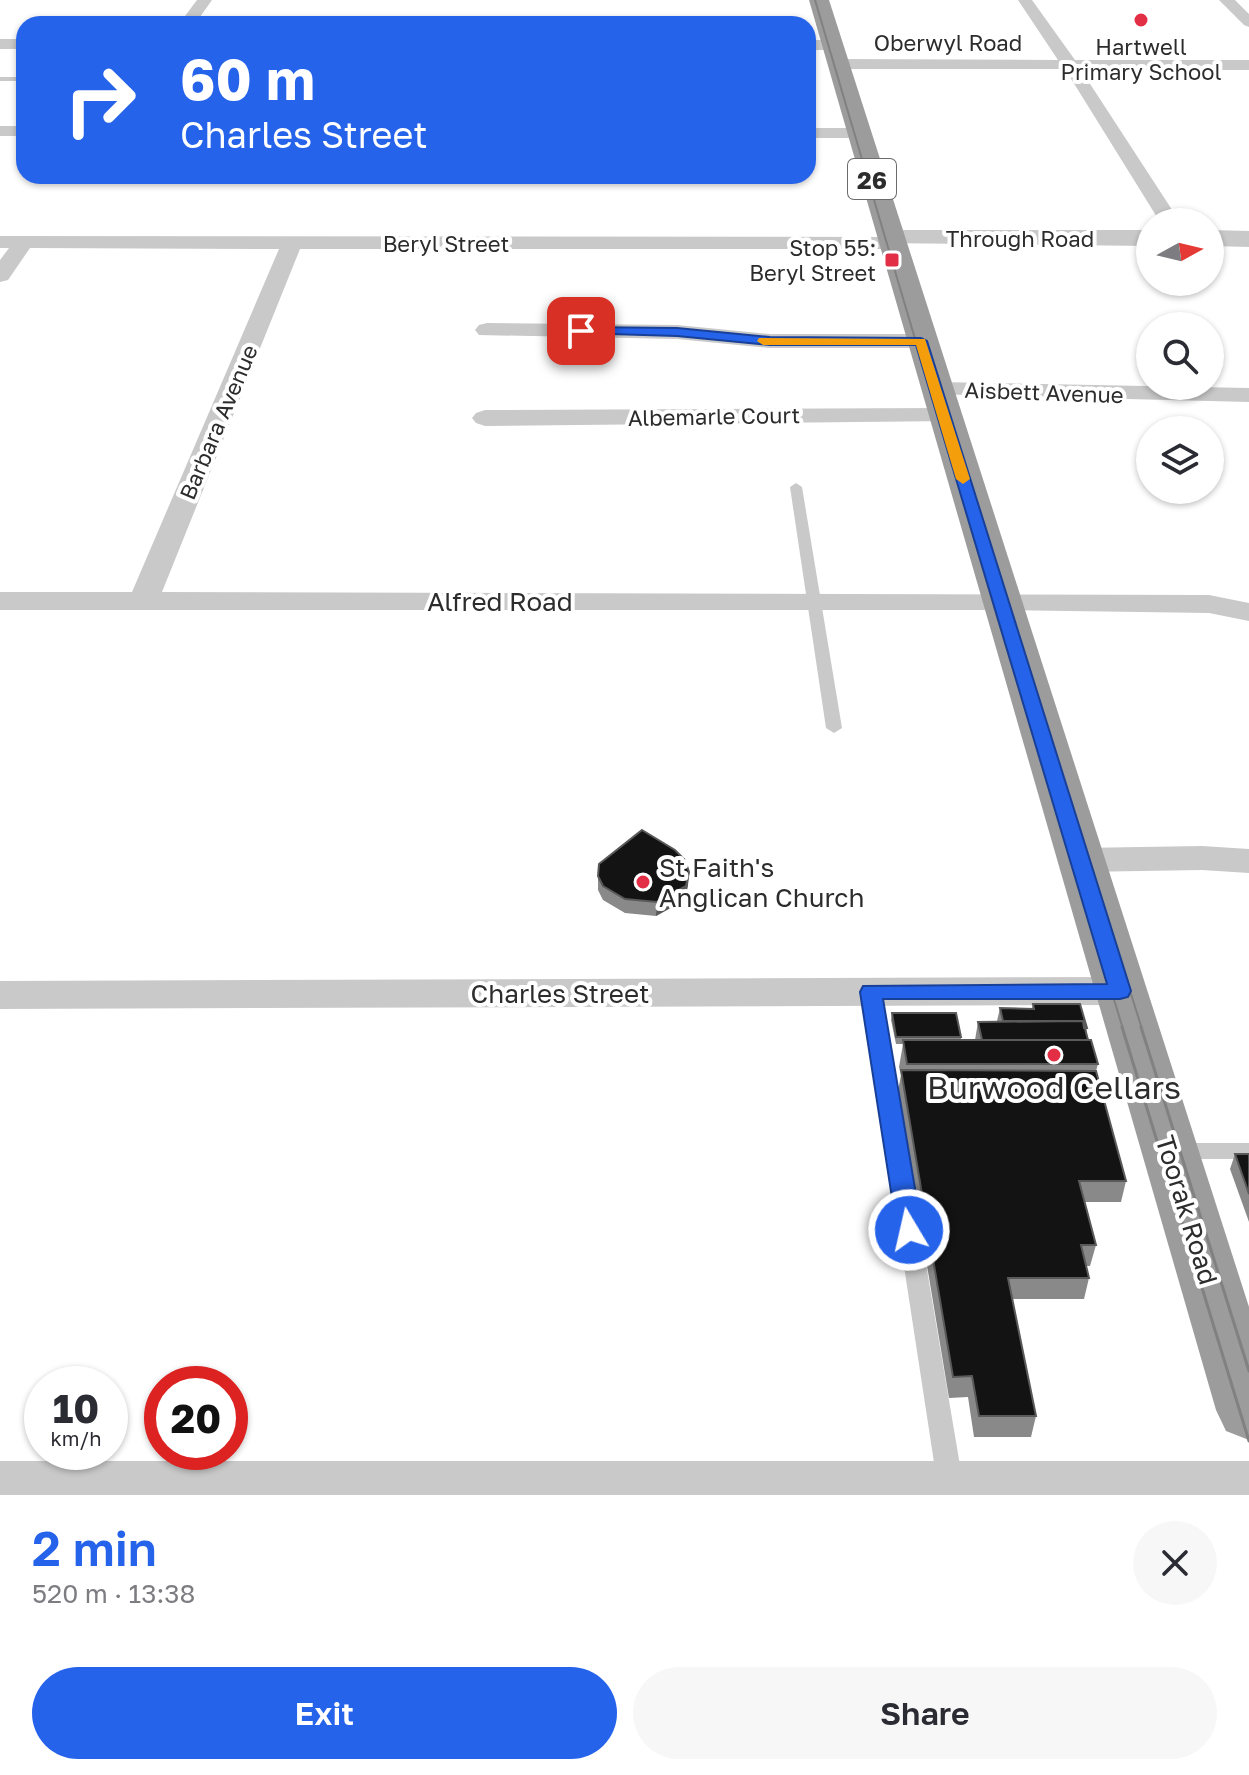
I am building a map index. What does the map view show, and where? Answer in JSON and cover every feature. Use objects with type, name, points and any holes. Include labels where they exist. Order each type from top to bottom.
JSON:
[{"type":"highway","name":"Toorak Road","points":[[819,0],[1000,602],[1246,1391]]},
{"type":"street","points":[[1025,0],[1106,117],[1161,208]]},
{"type":"street","points":[[1226,0],[1249,22]]},
{"type":"street","name":"Oberwyl Road","points":[[816,48],[835,55],[1067,64],[1249,65]]},
{"type":"street","points":[[816,133],[859,133]]},
{"type":"street","name":"Through Road","points":[[890,240],[1136,238]]},
{"type":"street","points":[[1224,238],[1249,239]]},
{"type":"street","name":"Beryl Street","points":[[0,242],[890,240]]},
{"type":"street","points":[[0,275],[24,242]]},
{"type":"street","name":"Barbara Avenue","points":[[143,601],[292,243]]},
{"type":"street","points":[[487,330],[677,332],[770,341],[921,341]]},
{"type":"street","name":"Aisbett Avenue","points":[[940,402],[1249,395]]},
{"type":"street","name":"Albemarle Court","points":[[485,418],[940,402]]},
{"type":"street","name":"Alfred Road","points":[[0,601],[1000,602],[1209,604],[1249,612]]},
{"type":"street","points":[[1080,860],[1202,858],[1249,861]]},
{"type":"street","name":"Charles Street","points":[[0,995],[1120,991]]},
{"type":"street","points":[[0,1486],[951,1489],[1249,1486]]},
{"type":"lane","points":[[796,487],[834,728]]},
{"type":"lane","points":[[871,992],[951,1489]]},
{"type":"lane","points":[[1169,1150],[1249,1151]]},
{"type":"building","name":"St Faith's Anglican Church","points":[[642,830],[675,850],[685,860],[689,872],[686,886],[657,902],[625,899],[603,886],[598,876],[599,864]]},
{"type":"building","points":[[1033,1004],[1080,1004],[1087,1028],[1084,1028],[1083,1021],[1003,1021],[1000,1008],[1034,1009]]},
{"type":"building","points":[[892,1013],[956,1013],[961,1037],[896,1037]]},
{"type":"building","points":[[1083,1021],[1088,1040],[982,1040],[978,1022]]},
{"type":"building","points":[[903,1040],[1091,1040],[1098,1064],[907,1064]]},
{"type":"building","points":[[901,1070],[1096,1071],[1126,1181],[1079,1181],[1096,1245],[1081,1245],[1089,1278],[1008,1278],[1036,1416],[979,1416],[972,1376],[953,1377]]},
{"type":"building","points":[[1235,1154],[1249,1154],[1249,1194]]},
{"type":"tram line","points":[[815,0],[998,620],[1123,1029]]},
{"type":"tram line","points":[[965,466],[1142,1029]]},
{"type":"tram line","points":[[1122,1027],[1249,1441]]},
{"type":"tram line","points":[[1141,1027],[1249,1371]]},
{"type":"slow traffic","points":[[763,341],[921,341],[963,479]]},
{"type":"place","name":"Hartwell Primary School","points":[[1141,20]]},
{"type":"place","name":"Stop 55: Beryl Street","points":[[892,260]]},
{"type":"place","name":"St Faith's Anglican Church","points":[[643,882]]},
{"type":"place","name":"Burwood Cellars","points":[[1054,1055]]},
{"type":"route","points":[[581,331],[677,332],[770,341],[921,341],[1120,991],[871,992],[909,1230]]}]
